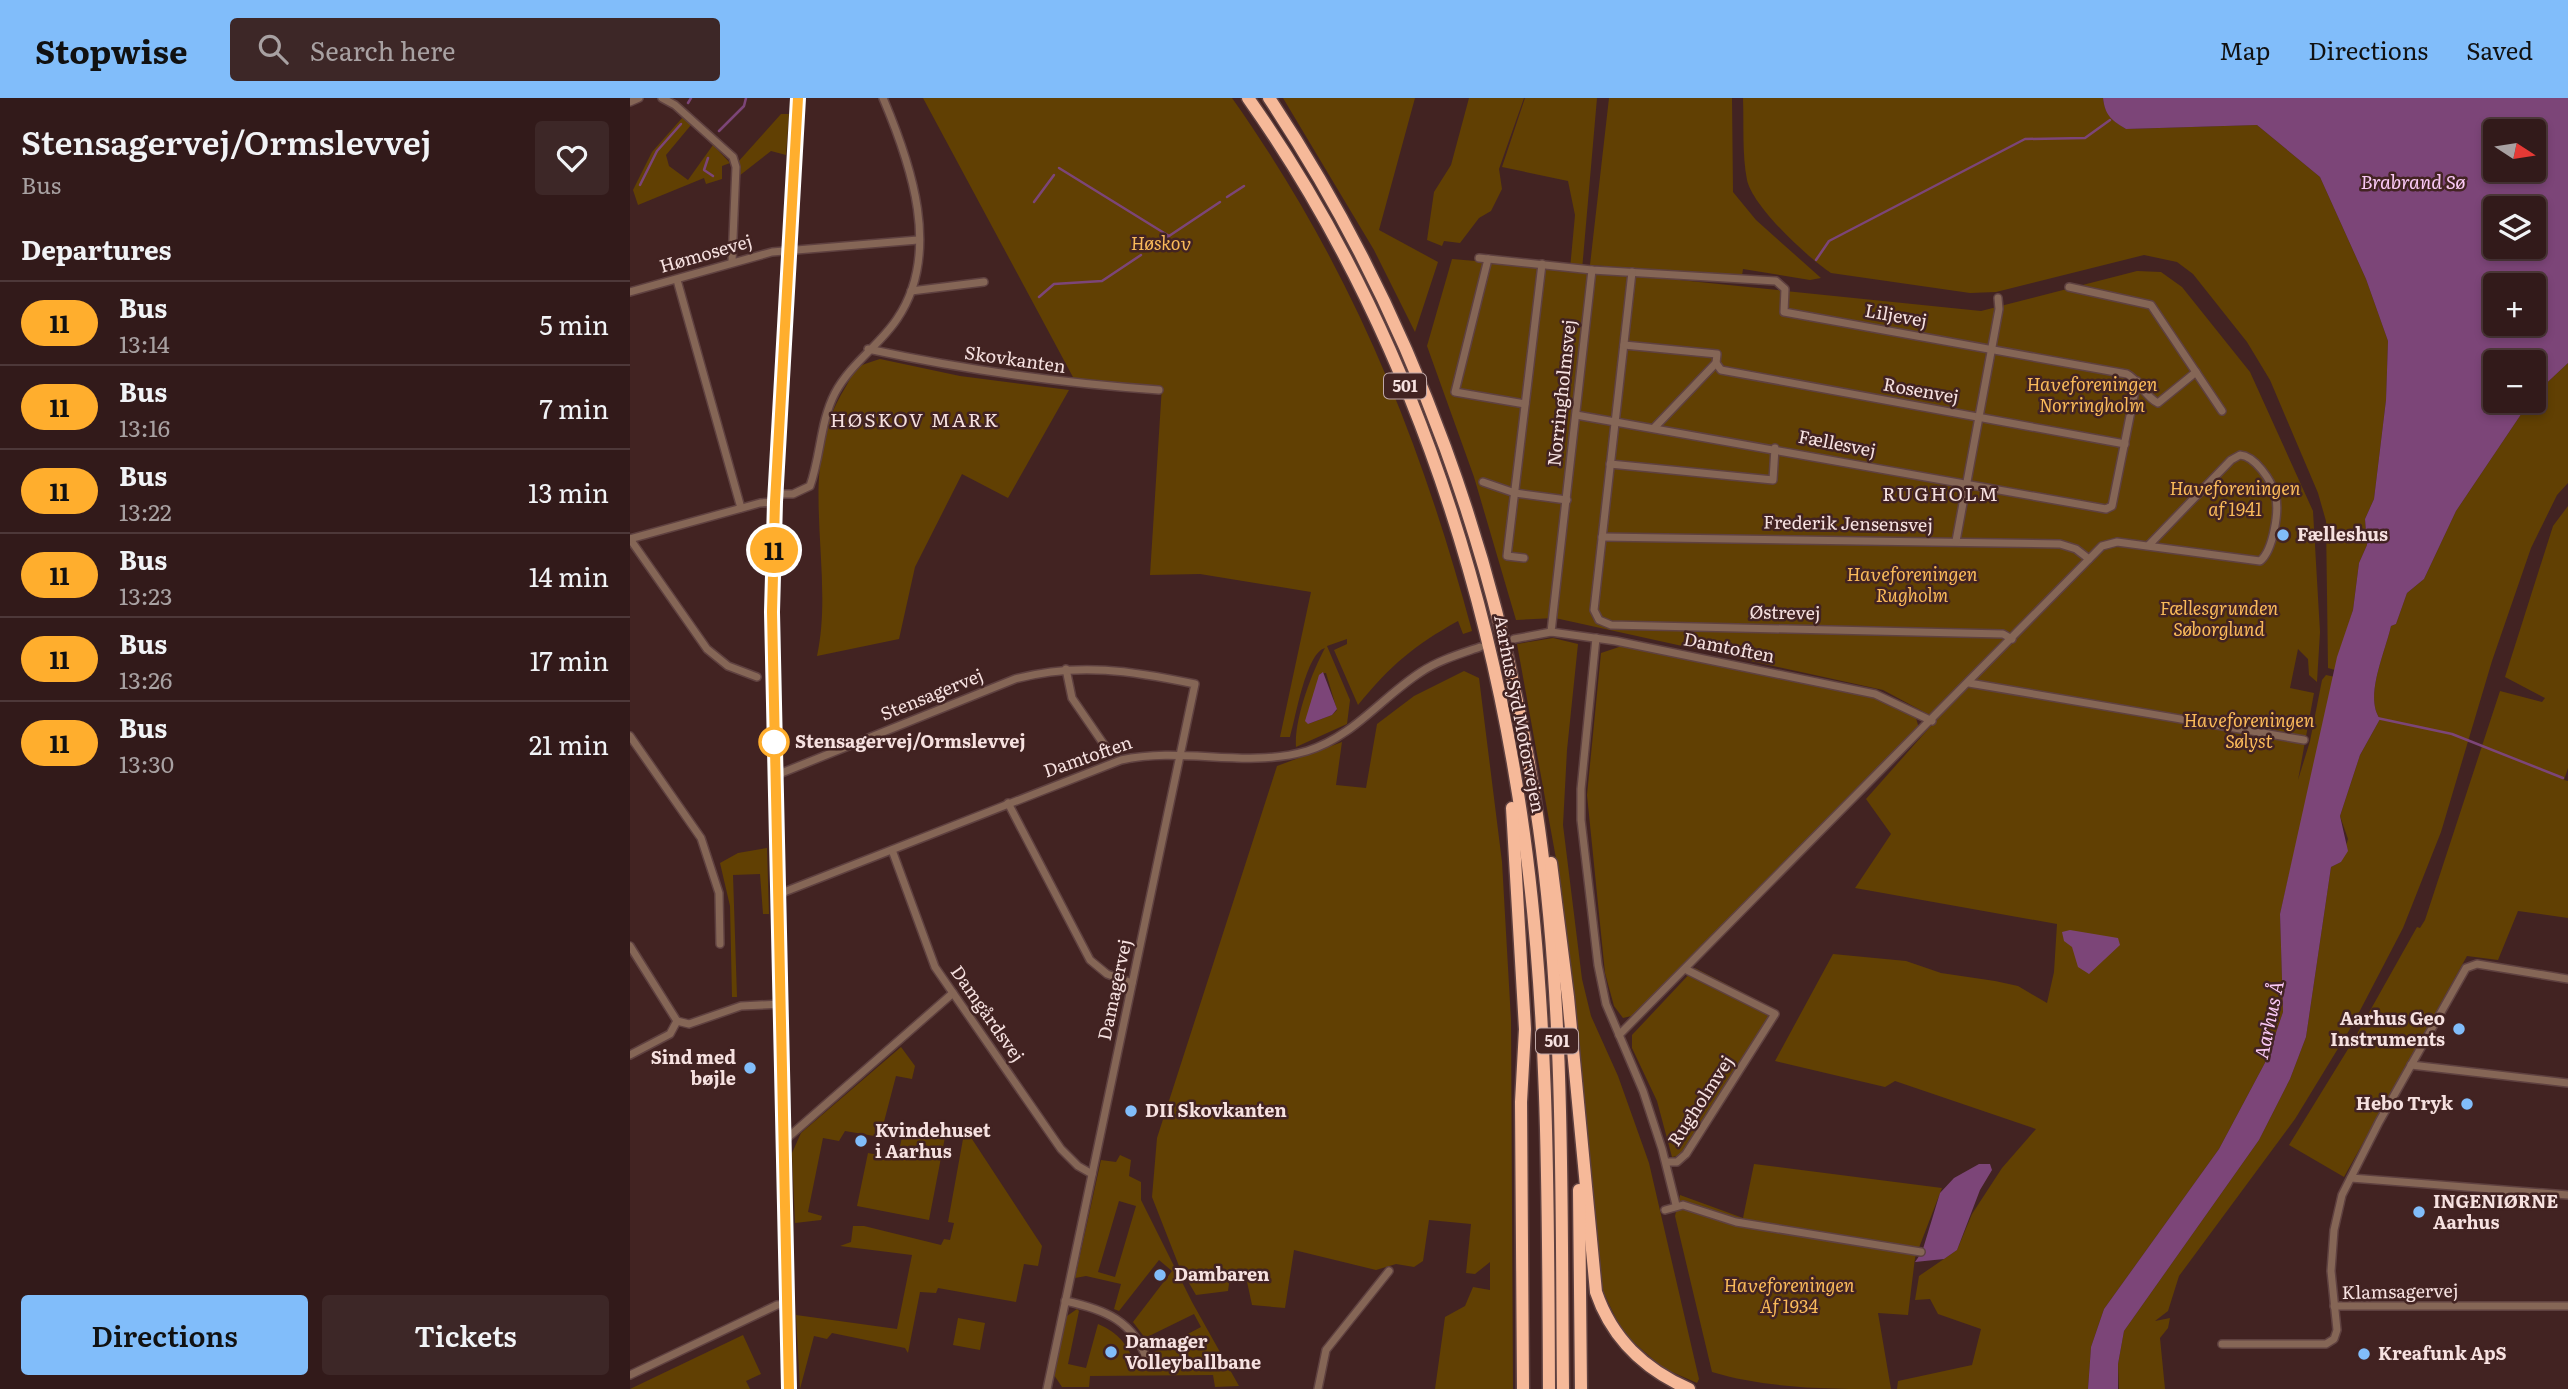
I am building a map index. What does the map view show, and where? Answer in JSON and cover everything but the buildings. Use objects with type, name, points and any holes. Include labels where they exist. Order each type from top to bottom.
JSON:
[{"type":"highway","name":"Aarhus Syd Motorvejen","points":[[1248,98],[1301,181],[1342,254],[1408,393],[1437,467],[1469,565],[1502,699],[1524,837],[1539,988],[1547,1159],[1549,1389]]},
{"type":"highway","name":"Aarhus Syd Motorvejen","points":[[1269,98],[1355,244],[1423,388],[1480,550],[1517,695],[1540,831],[1554,985],[1561,1156],[1563,1389]]},
{"type":"highway","points":[[1517,695],[1548,842],[1574,1058],[1596,1292],[1609,1322],[1625,1345],[1649,1368],[1689,1389]]},
{"type":"highway","points":[[1502,699],[1515,834],[1525,1029],[1521,1102],[1524,1292],[1522,1389]]},
{"type":"highway","points":[[1574,1058],[1581,1389]]},
{"type":"highway","points":[[1524,1292],[1531,1389]]},
{"type":"street","points":[[630,102],[639,98]]},
{"type":"street","points":[[662,98],[675,105],[733,158],[736,167],[732,262]]},
{"type":"street","points":[[789,1389],[772,656],[775,498],[798,98]]},
{"type":"street","points":[[757,677],[728,666],[707,649],[630,539],[793,494],[810,486],[824,419],[834,397],[845,376],[897,320],[911,291],[918,240],[917,199],[912,173],[883,98]]},
{"type":"street","name":"Hømosevej","points":[[630,292],[677,281],[732,262],[772,252],[918,240]]},
{"type":"street","points":[[1525,404],[1455,392],[1483,258],[1592,270]]},
{"type":"street","points":[[1524,558],[1507,556],[1542,264]]},
{"type":"street","name":"Liljevej","points":[[1592,270],[1776,281],[1785,289],[1784,312],[2127,374],[2137,381],[2151,400],[2158,402],[2196,372]]},
{"type":"street","name":"Norringholmsvej","points":[[1551,632],[1592,270]]},
{"type":"street","points":[[1602,537],[1632,272]]},
{"type":"street","points":[[677,281],[741,508]]},
{"type":"street","points":[[911,291],[984,282]]},
{"type":"street","points":[[2069,287],[2151,305],[2222,411]]},
{"type":"street","points":[[1956,541],[1999,309],[1998,298]]},
{"type":"street","points":[[1623,345],[1717,354],[1716,363],[1654,428]]},
{"type":"street","name":"Skovkanten","points":[[868,349],[960,369],[1068,383],[1159,390]]},
{"type":"street","name":"Rosenvej","points":[[1716,363],[1721,370],[2125,444]]},
{"type":"street","points":[[2125,444],[2137,381]]},
{"type":"street","name":"Fællesvej","points":[[1576,415],[1775,448],[2106,509],[2112,506],[2125,444]]},
{"type":"street","points":[[1610,464],[1773,480],[1775,448]]},
{"type":"street","points":[[1619,1035],[1687,970],[2089,559],[2107,544],[2148,546],[2260,561],[2268,552],[2276,512],[2276,496],[2272,486],[2252,459],[2240,455],[2231,460],[2148,546]]},
{"type":"street","points":[[1483,482],[1515,493],[1567,500]]},
{"type":"street","name":"Frederik Jensensvej","points":[[1602,537],[2060,544],[2076,549],[2089,559]]},
{"type":"street","name":"Østrevej","points":[[1602,537],[1594,610],[1599,620],[1611,625],[2003,634],[2012,639]]},
{"type":"street","name":"Damtoften","points":[[1514,639],[1551,632],[1596,638],[1865,691],[1897,702],[1932,721]]},
{"type":"street","name":"Rugholmvej","points":[[1596,638],[1581,789],[1581,820],[1598,965],[1606,1004],[1643,1091],[1666,1162],[1677,1162],[1686,1154],[1775,1014],[1687,970]]},
{"type":"street","name":"Damtoften","points":[[779,894],[1121,760],[1144,755],[1181,754],[1243,761],[1306,751],[1352,727],[1421,671],[1480,648]]},
{"type":"street","points":[[1066,669],[1072,698],[1105,746]]},
{"type":"street","name":"Stensagervej","points":[[774,776],[1015,679],[1066,669],[1131,670],[1195,684]]},
{"type":"street","points":[[1969,683],[2304,740]]},
{"type":"street","name":"Damagervej","points":[[1046,1389],[1195,684]]},
{"type":"street","points":[[630,736],[701,838],[719,893],[720,944]]},
{"type":"street","points":[[1008,803],[1090,960],[1107,974],[1132,983]]},
{"type":"street","name":"Damgårdsvej","points":[[892,850],[929,954],[1061,1149],[1078,1167],[1092,1174]]},
{"type":"street","points":[[630,946],[677,1021],[689,1024],[741,1006],[782,1004]]},
{"type":"street","points":[[2334,1306],[2331,1271],[2334,1230],[2343,1195],[2462,972],[2477,964],[2568,979]]},
{"type":"street","points":[[785,1140],[954,993]]},
{"type":"street","points":[[630,1055],[670,1034],[677,1021]]},
{"type":"street","points":[[2411,1065],[2568,1083]]},
{"type":"street","points":[[1666,1162],[1675,1205]]},
{"type":"street","points":[[2351,1178],[2568,1195]]},
{"type":"street","points":[[1665,1210],[1675,1205],[1692,1207],[1736,1222],[1921,1252]]},
{"type":"street","points":[[1318,1389],[1323,1356],[1328,1346],[1389,1271]]},
{"type":"street","points":[[1065,1301],[1101,1310],[1119,1319],[1136,1337],[1148,1363]]},
{"type":"street","points":[[630,1375],[777,1305],[788,1304]]},
{"type":"street","name":"Klamsagervej","points":[[2222,1344],[2326,1344],[2336,1335],[2334,1306],[2568,1306]]},
{"type":"green space","name":"Høskov","points":[[923,98],[1232,98],[1312,224],[1376,353],[1429,488],[1472,631],[1463,634],[1458,621],[1428,639],[1392,667],[1358,705],[1334,650],[1347,644],[1347,639],[1327,646],[1350,700],[1347,724],[1296,747],[1298,723],[1305,696],[1325,648],[1318,652],[1307,673],[1290,737],[1280,737],[1311,592],[1200,574],[1150,575],[1162,386],[1074,379]],"holes":[[[1321,673],[1326,673],[1337,710],[1332,715],[1308,724]]]},
{"type":"green space","points":[[1283,98],[1415,98],[1379,230],[1438,262],[1415,332],[1374,250]]},
{"type":"green space","points":[[1469,98],[1524,98],[1499,169],[1502,189],[1491,211],[1479,218],[1460,243],[1444,241],[1442,246],[1427,240],[1434,192],[1451,165]]},
{"type":"green space","points":[[1525,98],[1597,98],[1582,270],[1981,311],[2137,271],[2161,272],[2182,287],[2250,372],[2313,511],[2320,632],[2317,682],[2309,675],[2308,659],[2298,649],[2290,688],[2314,693],[2298,780],[2310,741],[2322,680],[2326,675],[2335,677],[2280,914],[2283,1012],[2267,1059],[2219,1149],[2104,1309],[2091,1347],[2088,1389],[1897,1389],[1898,1381],[1972,1365],[1981,1329],[1938,1314],[1930,1299],[1915,1300],[1919,1276],[1957,1250],[1972,1214],[2002,1168],[2036,1129],[1895,1081],[1885,1087],[1775,1061],[1833,954],[1906,961],[1941,973],[2018,986],[2047,1003],[2054,972],[2057,924],[1855,888],[1891,834],[1866,799],[1937,719],[1883,690],[1555,618],[1516,620],[1474,477],[1427,346],[1452,259],[1570,269],[1575,215],[1568,181],[1502,167]]},
{"type":"green space","points":[[1609,98],[1732,98],[1733,192],[1756,220],[1821,278],[1810,280],[1743,269],[1742,276],[1590,265]]},
{"type":"green space","points":[[1743,98],[2103,98],[2110,117],[2126,129],[2257,125],[2320,177],[2366,279],[2388,341],[2386,400],[2374,499],[2365,519],[2367,545],[2359,563],[2353,610],[2335,670],[2328,668],[2326,521],[2318,493],[2270,380],[2247,342],[2193,274],[2177,262],[2144,255],[1996,292],[1970,293],[1831,273],[1783,231],[1751,191],[1744,160]]},
{"type":"green space","points":[[781,114],[789,114],[786,155],[771,151],[739,176],[738,162]]},
{"type":"green space","points":[[683,117],[691,125],[666,155],[669,166],[688,180],[713,145],[730,163],[722,166],[722,179],[706,184],[704,178],[638,205],[633,190],[652,152]]},
{"type":"green space","points":[[880,359],[960,376],[1069,390],[1008,498],[962,474],[915,567],[899,639],[817,656],[822,623],[819,485],[822,452],[830,419],[852,376],[860,366]]},
{"type":"green space","points":[[2568,363],[2568,483],[2557,495],[2531,548],[2492,661],[2441,832],[2403,928],[2353,1024],[2295,1119],[2179,1276],[2168,1311],[2155,1321],[2170,1318],[2168,1328],[2160,1338],[2165,1389],[2119,1389],[2118,1364],[2124,1331],[2259,1140],[2290,1079],[2306,1037],[2331,867],[2341,862],[2348,839],[2340,816],[2360,755],[2380,719],[2374,699],[2375,687],[2391,626],[2396,624],[2407,593],[2424,579],[2456,511],[2522,413],[2546,413],[2546,384]]},
{"type":"green space","points":[[2568,506],[2568,768],[2564,780],[2568,781],[2568,918],[2518,911],[2498,960],[2467,956],[2344,1177],[2289,1145],[2353,1041],[2417,927],[2420,928],[2425,920],[2500,691],[2542,702],[2545,698],[2505,677],[2553,526]]},
{"type":"green space","points":[[1553,638],[1578,644],[1567,750],[1563,825],[1582,979],[1591,1016],[1618,1076],[1649,1163],[1699,1379],[1697,1383],[1663,1368],[1623,1333],[1598,1281],[1581,1079],[1557,864],[1517,644]]},
{"type":"green space","points":[[1622,646],[1876,696],[1915,715],[1919,728],[1640,1014],[1623,1018],[1614,1006],[1605,973],[1587,795],[1601,653]]},
{"type":"green space","points":[[1464,671],[1479,678],[1502,862],[1511,1020],[1513,1389],[1435,1389],[1445,1317],[1465,1306],[1473,1287],[1490,1290],[1490,1262],[1475,1274],[1466,1273],[1471,1224],[1429,1220],[1423,1261],[1414,1267],[1396,1264],[1376,1270],[1294,1250],[1285,1308],[1252,1305],[1246,1277],[1230,1277],[1228,1291],[1196,1295],[1179,1266],[1152,1197],[1157,1138],[1277,766],[1342,742],[1336,785],[1366,788],[1377,724],[1414,696]]},
{"type":"green space","points":[[767,848],[769,914],[763,914],[760,874],[733,875],[737,997],[732,997],[730,906],[720,863],[738,853]]},
{"type":"green space","points":[[1695,968],[1775,1009],[1682,1155],[1672,1157],[1657,1101],[1632,1048],[1632,1035]]},
{"type":"green space","points":[[901,1047],[915,1066],[912,1079],[896,1076],[880,1137],[845,1131],[839,1141],[823,1138],[808,1212],[822,1216],[821,1220],[795,1223],[792,1153],[801,1133]]},
{"type":"green space","points":[[909,1130],[945,1137],[929,1220],[857,1206],[868,1153],[894,1158],[898,1156],[902,1137]]},
{"type":"green space","points":[[970,1136],[1042,1246],[1038,1266],[1024,1264],[1016,1302],[938,1288],[936,1293],[920,1292],[908,1353],[905,1348],[832,1333],[827,1339],[814,1336],[800,1389],[796,1315],[897,1329],[912,1255],[840,1246],[851,1242],[853,1226],[864,1226],[941,1245],[944,1239],[950,1240],[954,1223],[948,1222],[963,1139]]},
{"type":"green space","points":[[1120,1155],[1131,1160],[1129,1176],[1141,1182],[1141,1200],[1192,1302],[1239,1386],[1215,1387],[1213,1375],[1090,1376],[1089,1387],[1062,1387],[1054,1375],[1067,1316],[1077,1309],[1079,1311],[1068,1364],[1086,1368],[1098,1324],[1122,1341],[1136,1367],[1154,1366],[1152,1353],[1201,1327],[1194,1314],[1145,1338],[1133,1322],[1172,1271],[1159,1260],[1119,1311],[1114,1309],[1121,1284],[1086,1276],[1075,1278],[1101,1160],[1116,1162]],"holes":[[[1119,1201],[1136,1206],[1115,1277],[1098,1272]]]},
{"type":"green space","name":"Haveforeningen Af 1934","points":[[1754,1164],[1942,1188],[1915,1258],[1908,1315],[1878,1313],[1891,1389],[1778,1385],[1712,1372],[1675,1216],[1680,1195],[1743,1218]]},
{"type":"green space","points":[[958,1318],[985,1323],[980,1350],[953,1345]]},
{"type":"green space","points":[[743,1335],[761,1374],[746,1381],[750,1389],[630,1389]]},
{"type":"water","name":"Brabrand Sø","points":[[2103,98],[2568,98],[2568,363],[2546,384],[2546,350],[2483,350],[2483,413],[2522,413],[2456,511],[2424,579],[2407,593],[2396,624],[2391,626],[2375,687],[2374,699],[2380,719],[2360,755],[2340,816],[2348,851],[2341,862],[2331,867],[2306,1037],[2290,1079],[2259,1140],[2124,1331],[2118,1364],[2118,1389],[2088,1389],[2091,1347],[2104,1309],[2219,1149],[2267,1059],[2283,1012],[2280,914],[2337,657],[2353,610],[2359,563],[2367,545],[2365,519],[2374,499],[2386,400],[2388,341],[2366,279],[2320,177],[2257,125],[2126,129],[2116,123],[2105,109]]},
{"type":"water","points":[[1323,672],[1337,709],[1332,715],[1308,724],[1305,721],[1319,675]]},
{"type":"water","points":[[2070,930],[2118,938],[2120,945],[2089,974],[2078,967],[2072,947],[2064,941],[2062,932]]},
{"type":"water","points":[[1979,1164],[1990,1164],[1992,1170],[1980,1190],[1957,1250],[1944,1259],[1915,1262],[1922,1252],[1940,1193],[1954,1178]]},
{"type":"waterway","points":[[688,103],[691,98]]},
{"type":"waterway","points":[[719,131],[744,106],[746,98]]},
{"type":"waterway","points":[[1816,260],[1829,241],[2025,139],[2085,138],[2110,120]]},
{"type":"waterway","points":[[640,185],[657,151],[681,124]]},
{"type":"waterway","points":[[708,158],[704,170],[713,176]]},
{"type":"waterway","points":[[1059,168],[1169,236]]},
{"type":"waterway","points":[[1034,202],[1054,175]]},
{"type":"waterway","points":[[1227,197],[1244,186]]},
{"type":"waterway","points":[[1148,250],[1220,202]]},
{"type":"waterway","points":[[1039,297],[1054,284],[1102,281],[1141,255]]},
{"type":"waterway","points":[[2377,718],[2452,734],[2563,778]]},
{"type":"bus line","name":"11","points":[[789,1389],[772,612],[775,502],[798,98]]},
{"type":"place","name":"Fælleshus","points":[[2283,535]]},
{"type":"place","name":"Stensagervej/Ormslevvej","points":[[774,742]]},
{"type":"place","name":"Aarhus Geo Instruments","points":[[2459,1029]]},
{"type":"place","name":"Sind med bøjle","points":[[750,1068]]},
{"type":"place","name":"Hebo Tryk","points":[[2467,1104]]},
{"type":"place","name":"DII Skovkanten","points":[[1131,1111]]},
{"type":"place","name":"Kvindehuset i Aarhus","points":[[861,1141]]},
{"type":"place","name":"INGENIØRNE Aarhus","points":[[2419,1212]]},
{"type":"place","name":"Dambaren","points":[[1160,1275]]},
{"type":"place","name":"Damager Volleyballbane","points":[[1111,1352]]},
{"type":"place","name":"Kreafunk ApS","points":[[2364,1354]]},
{"type":"district","name":"HØSKOV MARK","points":[[915,420]]},
{"type":"district","name":"RUGHOLM","points":[[1941,494]]},
{"type":"park label","name":"Haveforeningen Norringholm","points":[[2092,395]]},
{"type":"park label","name":"Haveforeningen af 1941","points":[[2235,499]]},
{"type":"park label","name":"Haveforeningen Rugholm","points":[[1912,585]]},
{"type":"park label","name":"Fællesgrunden Søborglund","points":[[2219,619]]},
{"type":"park label","name":"Haveforeningen Sølyst","points":[[2249,731]]},
{"type":"water label","name":"Aarhus Å","points":[[2269,1020]]}]
